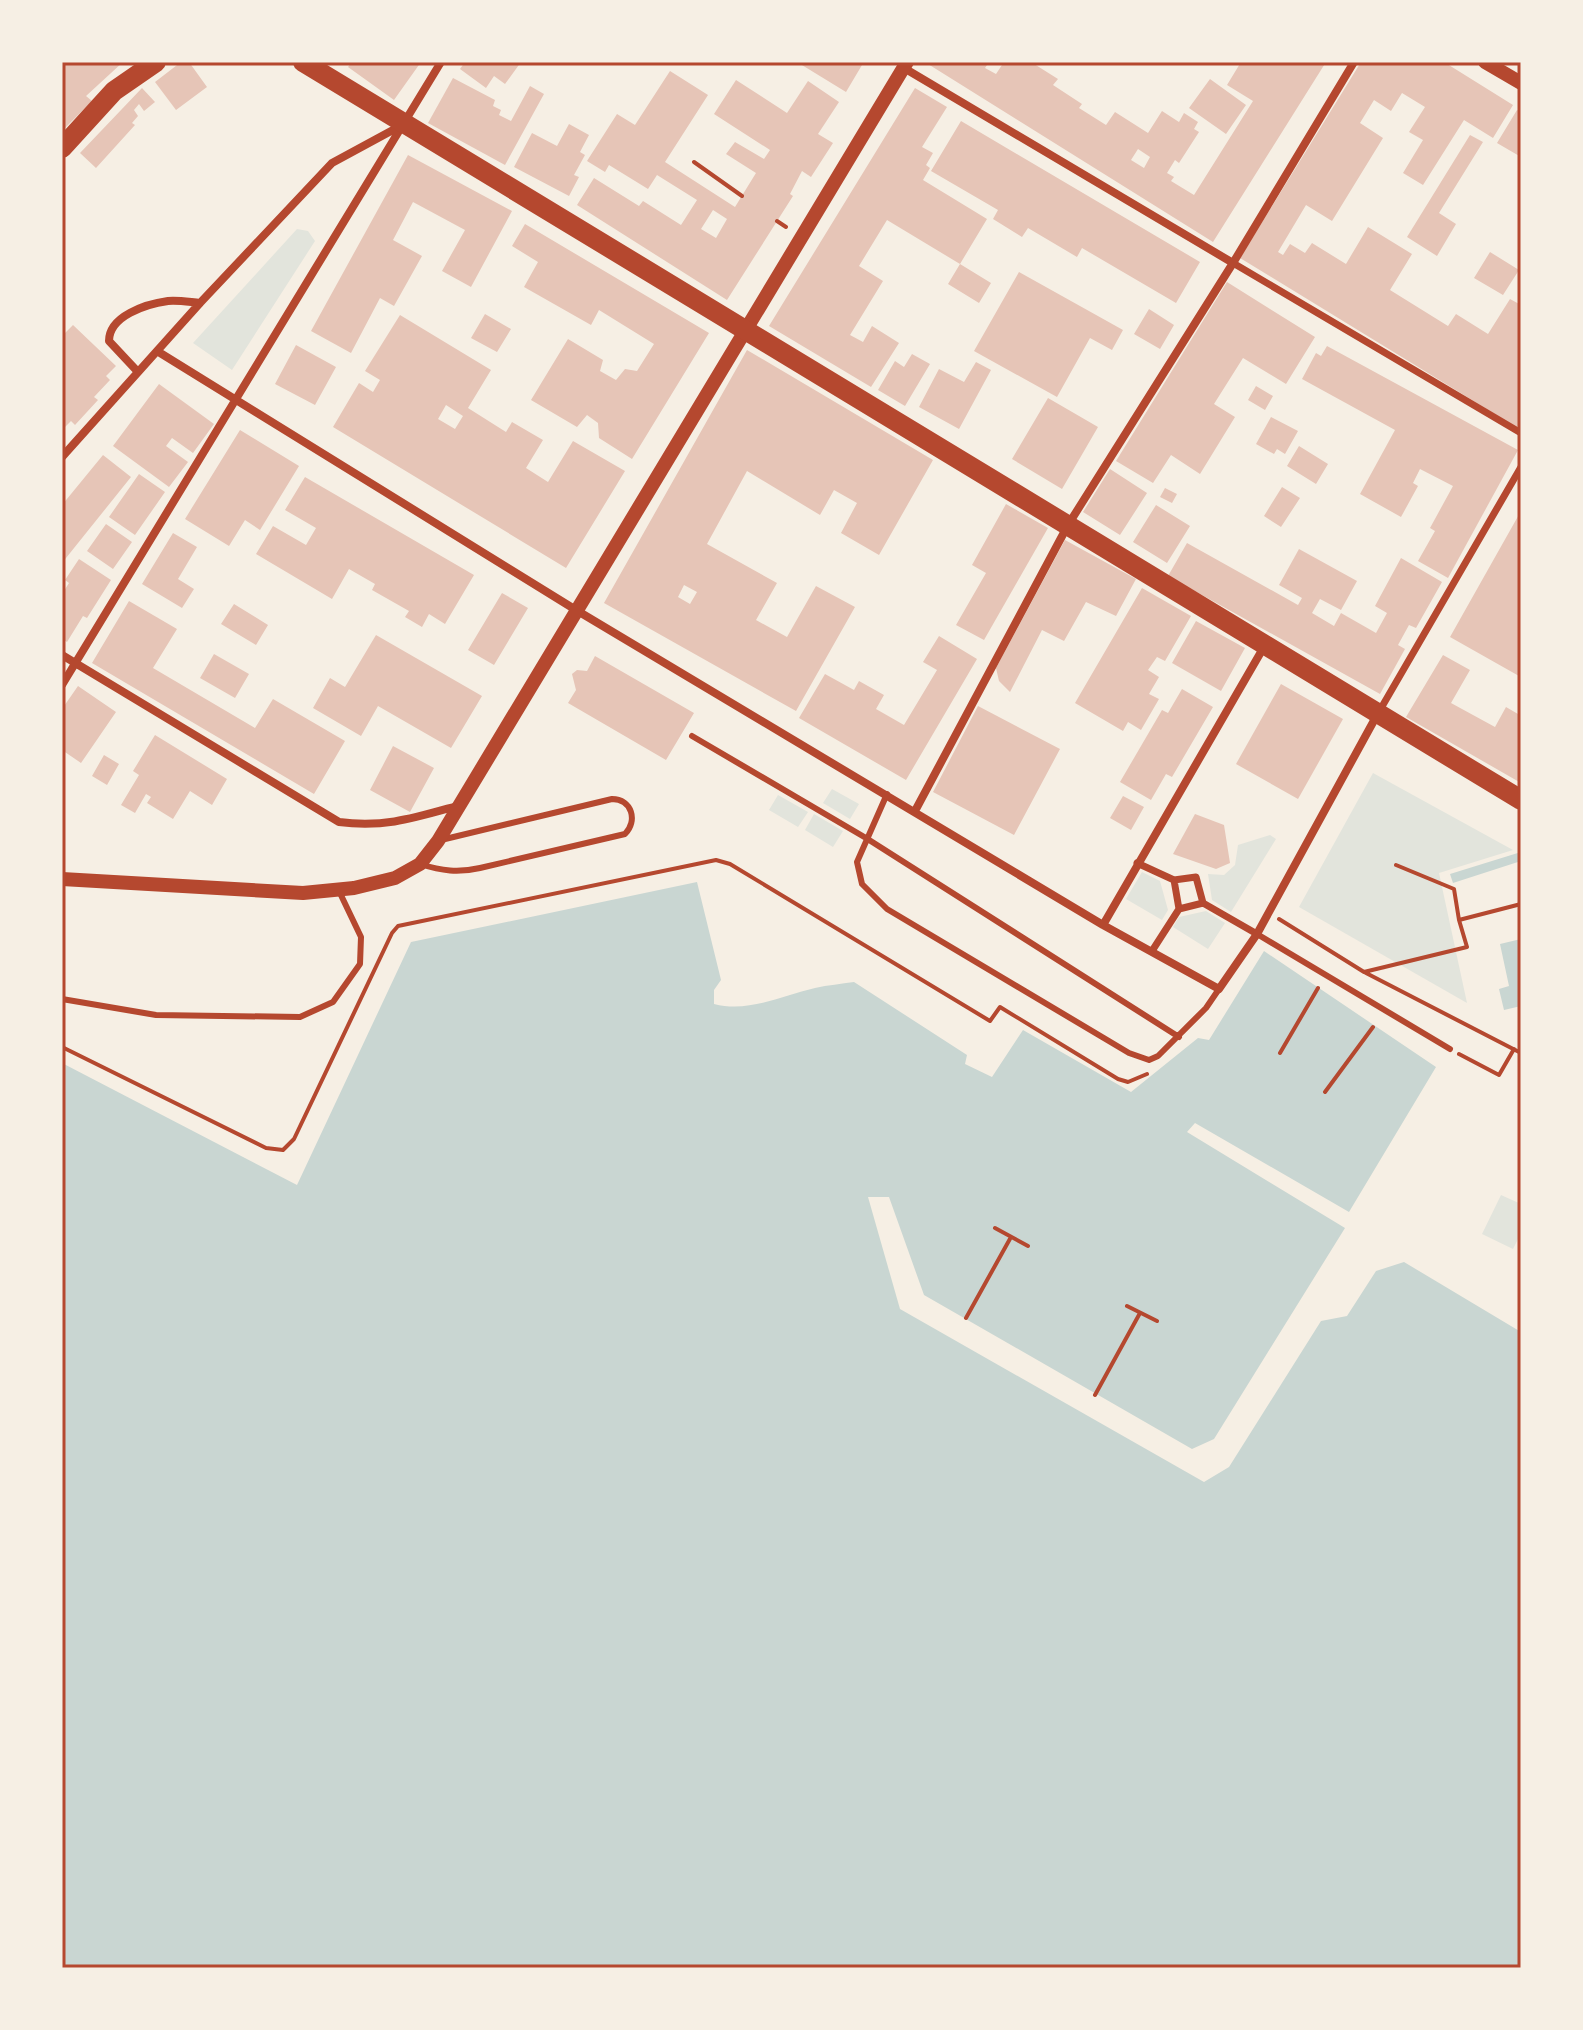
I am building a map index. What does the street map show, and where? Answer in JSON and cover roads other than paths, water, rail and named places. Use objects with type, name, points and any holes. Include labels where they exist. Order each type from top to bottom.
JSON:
[{"type":"main road","points":[[63,147],[114,91],[156,62]]},
{"type":"main road","points":[[303,62],[1521,800]]},
{"type":"street","points":[[62,685],[441,62]]},
{"type":"street","points":[[915,811],[1068,525],[1233,263],[1354,62]]},
{"type":"street","points":[[1485,62],[1521,83]]},
{"type":"street","points":[[62,879],[303,893],[338,890],[395,878],[420,864],[438,841],[902,64],[1521,433]]},
{"type":"street","points":[[62,457],[200,303],[332,163],[405,124]]},
{"type":"street","points":[[138,372],[109,341],[109,333],[119,320],[141,307],[171,301],[200,303]]},
{"type":"street","points":[[157,351],[576,610],[1103,925],[1219,989],[1257,934],[1378,713],[1521,467]]},
{"type":"street","points":[[1103,925],[1265,645]]},
{"type":"street","points":[[62,655],[339,822],[368,826],[457,806]]},
{"type":"street","points":[[1137,863],[1174,880],[1196,877],[1203,903]]},
{"type":"street","points":[[1152,951],[1179,909],[1174,880]]},
{"type":"street","points":[[1179,909],[1203,903],[1257,934]]},
{"type":"lane","points":[[692,736],[866,838],[1179,1037]]},
{"type":"lane","points":[[887,794],[857,862],[862,884],[887,909],[1139,1058],[1149,1060],[1158,1056],[1206,1008],[1219,989]]},
{"type":"lane","points":[[420,864],[441,871],[480,868],[625,834],[632,827],[633,816],[628,804],[612,799],[438,841]]},
{"type":"lane","points":[[62,999],[156,1015],[300,1017],[333,1002],[360,964],[361,937],[338,890]]},
{"type":"lane","points":[[1257,934],[1450,1049]]}]
